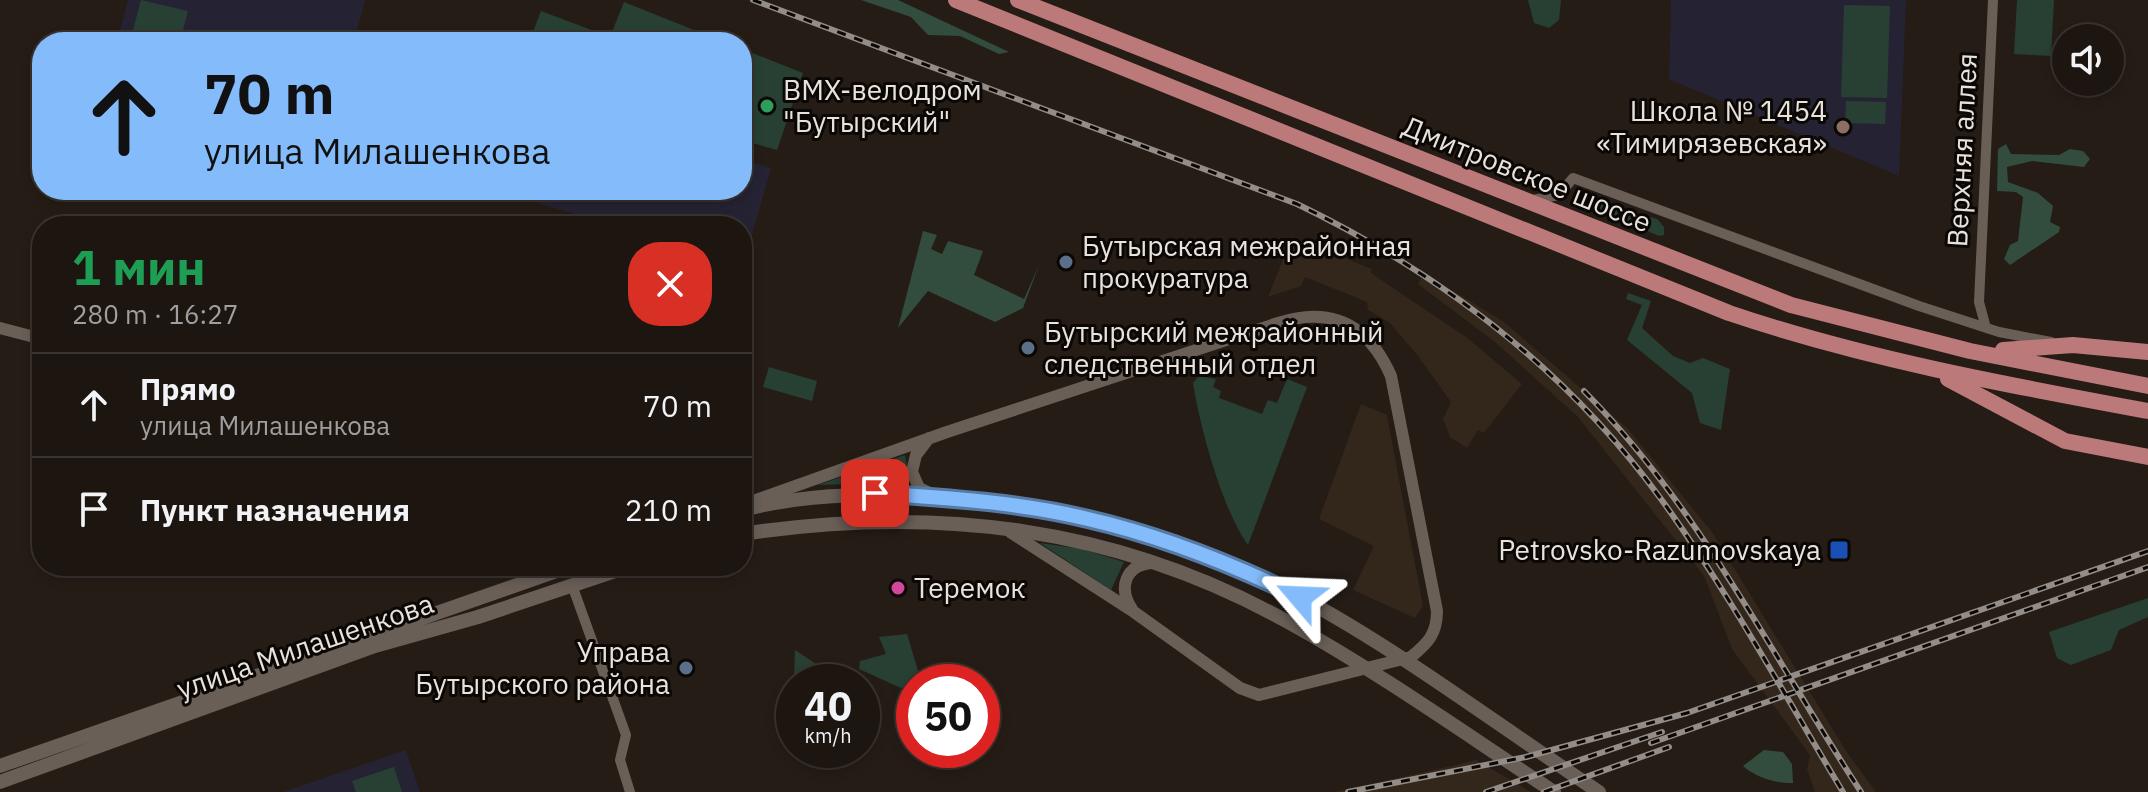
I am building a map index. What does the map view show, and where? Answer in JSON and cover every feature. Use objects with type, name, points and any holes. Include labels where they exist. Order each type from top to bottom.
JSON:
[{"type":"main road","name":"Дмитровское шоссе","points":[[956,0],[1729,313],[1821,343],[1921,367]]},
{"type":"main road","name":"Дмитровское шоссе","points":[[1018,0],[1791,305],[1970,351],[2148,386]]},
{"type":"main road","points":[[1970,351],[2036,350],[2073,345],[2148,352]]},
{"type":"main road","points":[[1921,367],[2148,411]]},
{"type":"main road","points":[[1921,367],[1968,388],[2003,411],[2065,441],[2148,457]]},
{"type":"main road","points":[[752,505],[815,496],[875,493],[940,498],[1086,518],[1197,552],[1300,597],[1599,792]]},
{"type":"main road","points":[[752,533],[818,523],[980,523],[1071,538],[1154,563],[1287,621],[1353,660],[1554,792]]},
{"type":"main road","name":"улица Милашенкова","points":[[0,766],[541,576]]},
{"type":"main road","name":"улица Милашенкова","points":[[0,782],[375,646],[599,576]]},
{"type":"street","name":"Верхняя аллея","points":[[1986,328],[1979,302],[1993,0]]},
{"type":"street","points":[[1523,200],[1559,195],[1573,178],[1965,322],[2073,345]]},
{"type":"street","points":[[1965,322],[1975,312],[1979,302]]},
{"type":"street","points":[[752,503],[929,438],[1293,319],[1322,316],[1345,323],[1362,334],[1384,361],[1397,399],[1437,611],[1437,627],[1429,642],[1411,657],[1259,695],[1240,688],[1025,539],[980,523]]},
{"type":"street","points":[[0,328],[32,336]]},
{"type":"street","points":[[929,438],[916,455],[912,472],[919,488],[940,498]]},
{"type":"street","points":[[1134,612],[1124,588],[1126,577],[1132,569],[1154,563]]},
{"type":"street","points":[[570,576],[626,735],[620,760],[630,792]]},
{"type":"shaded area","points":[[128,0],[365,0],[357,32],[120,32]]},
{"type":"shaded area","name":"Школа № 1454 «Тимирязевская»","points":[[1671,0],[1906,0],[1899,176],[1669,79]]},
{"type":"shaded area","points":[[752,162],[771,168],[752,235],[752,216],[582,216],[537,203],[538,200],[752,200]]},
{"type":"shaded area","points":[[1292,237],[1372,269],[1371,273],[1466,337],[1522,384],[1484,433],[1478,430],[1467,448],[1450,437],[1443,419],[1451,402],[1390,323],[1368,310],[1367,302],[1305,277],[1301,286],[1268,297]]},
{"type":"shaded area","points":[[1424,273],[1504,322],[1628,429],[1712,532],[1846,751],[1876,792],[1815,792],[1807,769],[1810,755],[1732,649],[1704,576],[1578,417],[1495,342],[1418,284]]},
{"type":"shaded area","points":[[1361,404],[1387,415],[1423,606],[1415,618],[1353,590],[1374,546],[1319,519]]},
{"type":"shaded area","points":[[406,750],[420,792],[283,792]]},
{"type":"shaded area","points":[[1476,760],[1531,792],[1334,792],[1456,765]]},
{"type":"green space","points":[[141,0],[188,11],[183,32],[133,32]]},
{"type":"green space","points":[[861,0],[898,0],[1009,52],[999,54],[960,36],[928,35],[911,17]]},
{"type":"green space","points":[[1528,0],[1561,0],[1559,20],[1549,28],[1534,23]]},
{"type":"green space","points":[[2017,0],[2054,0],[2051,56],[2014,54]]},
{"type":"green space","points":[[624,2],[699,32],[612,32]]},
{"type":"green space","points":[[1844,5],[1890,6],[1887,98],[1841,97]]},
{"type":"green space","points":[[541,11],[597,32],[533,32]]},
{"type":"green space","name":"BMX-велодром \"Бутырский\"","points":[[752,53],[803,73],[777,150],[752,143]]},
{"type":"green space","points":[[1846,101],[1886,102],[1885,124],[1845,123]]},
{"type":"green space","points":[[2006,144],[2011,154],[2059,155],[2070,149],[2083,151],[2090,159],[2084,167],[2032,161],[2007,167],[2008,182],[2038,193],[2053,206],[2050,222],[2060,227],[2059,232],[2010,265],[2004,259],[2010,245],[2018,241],[2023,197],[2016,192],[1997,191],[1998,149]]},
{"type":"green space","points":[[1586,198],[1657,219],[1664,227],[1664,235],[1659,236],[1575,200]]},
{"type":"green space","points":[[923,231],[937,235],[931,249],[942,254],[948,241],[983,251],[974,275],[1024,299],[1039,265],[1023,308],[995,322],[928,291],[898,328]]},
{"type":"green space","points":[[1628,293],[1651,301],[1642,328],[1673,356],[1690,363],[1703,358],[1730,369],[1721,430],[1700,423],[1692,393],[1627,340],[1642,305],[1626,299]]},
{"type":"green space","points":[[769,367],[817,381],[812,401],[763,387]]},
{"type":"green space","points":[[1199,376],[1216,379],[1213,387],[1221,391],[1219,398],[1262,414],[1268,400],[1277,403],[1287,379],[1307,387],[1248,545],[1229,511],[1207,444],[1193,383]]},
{"type":"green space","points":[[905,455],[910,482],[818,485]]},
{"type":"green space","points":[[1040,543],[1082,549],[1124,562],[1111,590]]},
{"type":"green space","points":[[2148,598],[2148,617],[2119,630],[2111,650],[2071,665],[2057,658],[2049,632]]},
{"type":"green space","points":[[907,634],[916,664],[896,664],[896,686],[880,678],[880,664],[860,664],[860,661],[886,654],[879,637]]},
{"type":"green space","points":[[795,650],[816,664],[795,664]]},
{"type":"green space","points":[[1764,750],[1783,752],[1792,764],[1793,783],[1766,779],[1743,766]]},
{"type":"green space","points":[[394,767],[402,792],[356,792],[352,781]]},
{"type":"railway","points":[[753,0],[1297,204],[1350,231],[1450,294],[1542,367],[1585,408],[1624,452],[1661,499],[1709,570],[1843,792]]},
{"type":"railway","points":[[1584,391],[1626,436],[1699,533],[1861,792]]},
{"type":"railway","points":[[1348,792],[1526,757],[1687,713],[2148,551]]},
{"type":"railway","points":[[1651,743],[2148,567]]},
{"type":"railway","points":[[1486,792],[1662,732]]},
{"type":"railway","points":[[1544,792],[1669,747]]},
{"type":"place","name":"BMX-велодром \"Бутырский\"","points":[[767,106]]},
{"type":"place","name":"Школа № 1454 «Тимирязевская»","points":[[1843,127]]},
{"type":"place","name":"Бутырская межрайонная прокуратура","points":[[1066,262]]},
{"type":"place","name":"Бутырский межрайонный следственный отдел","points":[[1028,348]]},
{"type":"place","name":"Petrovsko-Razumovskaya","points":[[1839,550]]},
{"type":"place","name":"Теремок","points":[[898,588]]},
{"type":"place","name":"Управа Бутырского района","points":[[686,668]]},
{"type":"route","points":[[875,493],[1005,504],[1086,518],[1197,552],[1300,597]]}]
